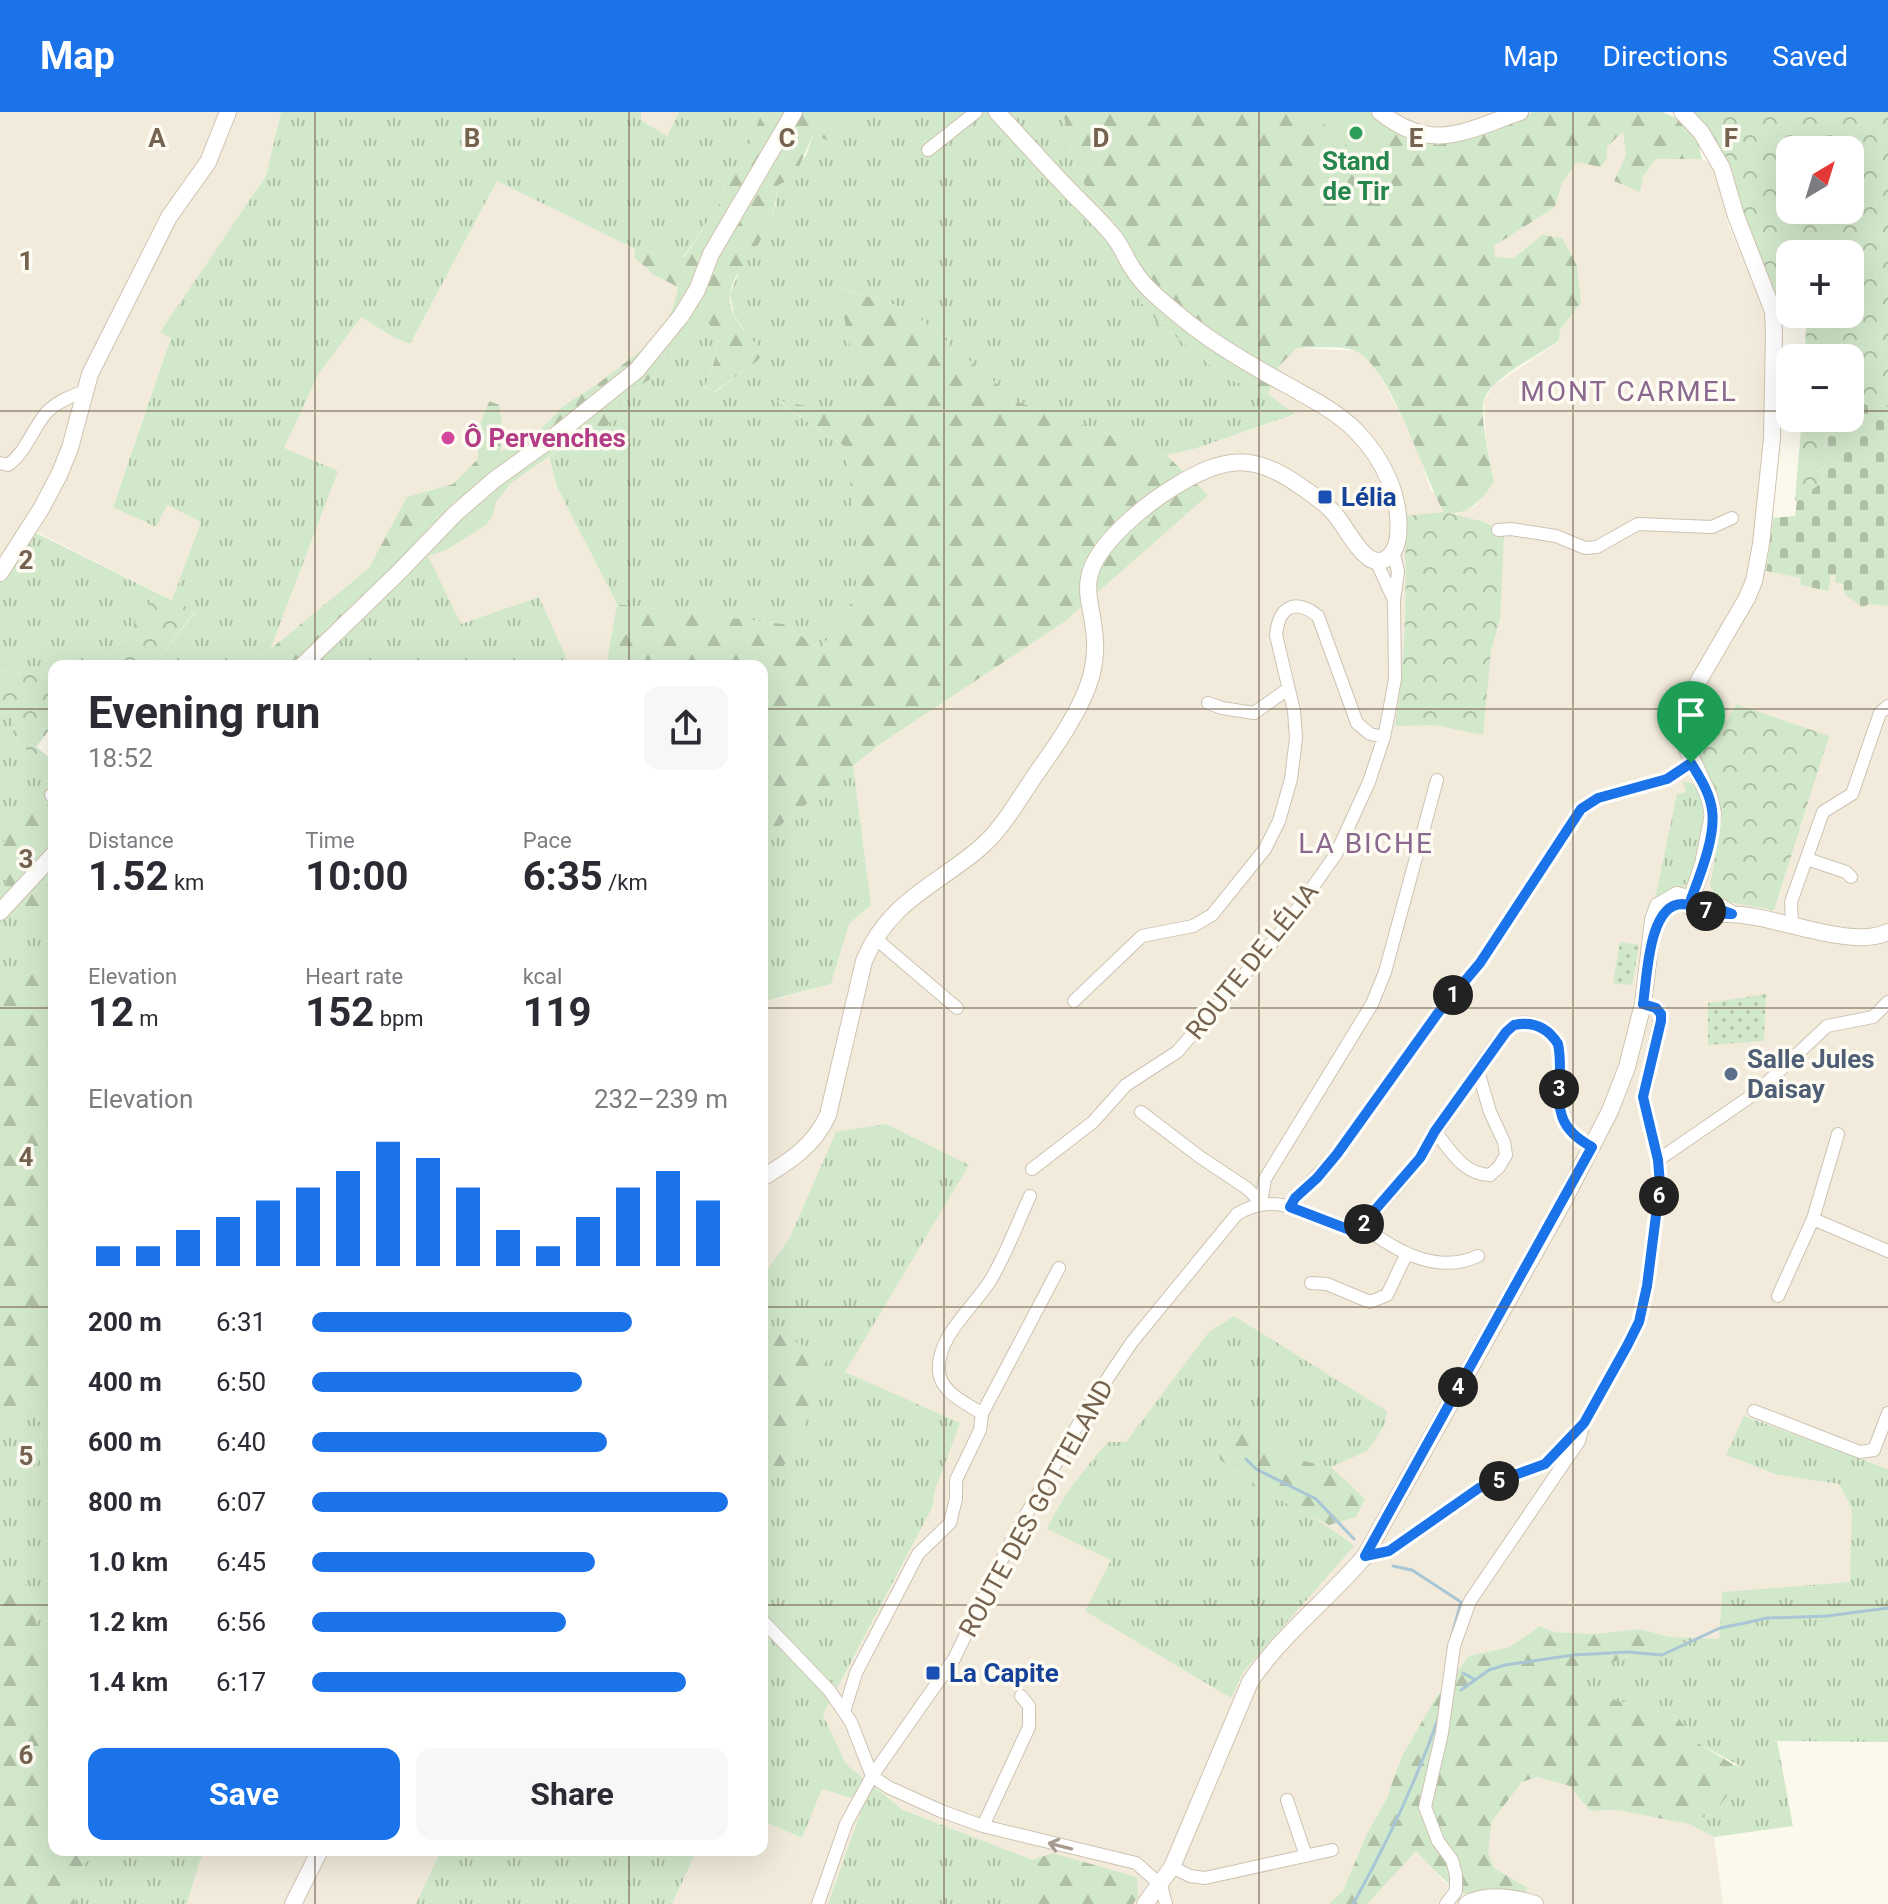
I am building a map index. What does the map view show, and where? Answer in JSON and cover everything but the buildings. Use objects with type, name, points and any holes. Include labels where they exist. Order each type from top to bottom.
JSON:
[{"type":"street","points":[[0,573],[59,475],[70,448],[90,374],[169,217],[208,162],[228,112]]},
{"type":"street","points":[[308,660],[484,488],[637,370],[681,316],[697,290],[711,254],[794,112]]},
{"type":"street","points":[[928,150],[976,112]]},
{"type":"street","points":[[768,1174],[801,1153],[828,1115],[864,961],[875,938],[907,900],[980,848],[1001,825],[1070,724],[1089,686],[1095,664],[1096,644],[1088,592],[1092,569],[1105,547],[1136,515],[1196,474],[1218,465],[1257,462],[1295,482],[1324,504],[1366,556],[1376,561],[1386,560],[1394,554],[1399,523],[1388,478],[1374,452],[1353,428],[1321,405],[1214,342],[1177,314],[1139,279],[1116,238],[997,112]]},
{"type":"street","points":[[1380,112],[1403,129],[1430,136],[1454,134],[1520,112]]},
{"type":"street","points":[[1682,112],[1701,132],[1722,168],[1736,216],[1771,305],[1774,333],[1773,415],[1760,550],[1754,581],[1694,694],[1686,724],[1685,744],[1691,763],[1709,796],[1713,814],[1703,864],[1690,902]]},
{"type":"street","points":[[0,463],[8,465],[20,455],[47,411],[66,398],[85,391]]},
{"type":"street","points":[[1498,530],[1556,536],[1585,548],[1597,547],[1638,524],[1712,527],[1732,518]]},
{"type":"street","name":"ROUTE DE LÉLIA","points":[[1032,1169],[1093,1122],[1126,1085],[1177,1052],[1281,932],[1336,854],[1369,782],[1384,737],[1395,679],[1394,600],[1398,572],[1394,554]]},
{"type":"street","name":"ROUTE DE LÉLIA","points":[[1376,561],[1394,600]]},
{"type":"street","points":[[1074,1001],[1142,936],[1193,926],[1212,915],[1265,849],[1279,821],[1291,779],[1296,738],[1294,711],[1276,635],[1277,623],[1284,611],[1296,605],[1307,607],[1318,616],[1357,723],[1370,734],[1384,737]]},
{"type":"street","points":[[1208,703],[1254,713],[1288,689]]},
{"type":"street","points":[[1792,925],[1791,902],[1823,812],[1852,794],[1880,713],[1888,706]]},
{"type":"street","points":[[1290,1207],[1337,1154],[1438,1013],[1480,963],[1581,809],[1598,798],[1667,779],[1691,763]]},
{"type":"street","points":[[1261,1203],[1265,1179],[1372,1004],[1385,972],[1437,780]]},
{"type":"street","points":[[0,912],[48,857]]},
{"type":"street","points":[[1807,859],[1846,872],[1851,877]]},
{"type":"street","points":[[1145,1904],[1172,1867],[1250,1682],[1263,1663],[1365,1556],[1592,1147],[1627,1067],[1643,1004],[1653,920],[1658,906],[1677,895],[1732,914],[1855,937],[1881,936],[1888,932]]},
{"type":"street","points":[[875,938],[957,1008]]},
{"type":"street","points":[[1658,1160],[1706,1124],[1757,1092],[1827,1026],[1873,1017],[1888,1002]]},
{"type":"street","points":[[1446,1904],[1456,1891],[1456,1875],[1452,1860],[1438,1841],[1425,1807],[1442,1733],[1454,1646],[1463,1615],[1579,1441],[1584,1423],[1639,1322],[1660,1184],[1658,1160],[1643,1097],[1661,1014],[1656,1008],[1643,1004]]},
{"type":"street","points":[[1141,1112],[1248,1189],[1261,1203],[1290,1207],[1350,1230],[1362,1225],[1420,1158],[1435,1131],[1500,1039],[1514,1025],[1524,1023],[1544,1028],[1553,1036],[1560,1052],[1558,1097],[1562,1119],[1574,1137],[1592,1147]]},
{"type":"street","points":[[1435,1131],[1466,1169],[1478,1175],[1490,1175],[1499,1167],[1506,1155],[1504,1142],[1490,1112],[1478,1071]]},
{"type":"street","points":[[1778,1296],[1813,1219],[1838,1134]]},
{"type":"street","points":[[982,1414],[949,1392],[939,1374],[940,1358],[946,1341],[990,1280],[1030,1196]]},
{"type":"street","name":"ROUTE DES GOTTELAND","points":[[818,1904],[846,1824],[872,1776],[954,1659],[1012,1539],[1112,1369],[1226,1224],[1237,1214],[1261,1203]]},
{"type":"street","points":[[1813,1219],[1888,1251]]},
{"type":"street","points":[[1362,1225],[1419,1260],[1462,1263],[1478,1256]]},
{"type":"street","points":[[1311,1283],[1327,1284],[1370,1302],[1387,1295],[1407,1253]]},
{"type":"street","points":[[844,1712],[856,1673],[918,1554],[950,1523],[956,1499],[956,1480],[980,1430],[982,1414],[1059,1268]]},
{"type":"street","points":[[1754,1411],[1860,1452],[1874,1450],[1888,1413]]},
{"type":"street","points":[[1365,1556],[1389,1551],[1479,1488],[1545,1464],[1584,1423]]},
{"type":"street","points":[[768,1626],[829,1690],[851,1722],[872,1776],[888,1787],[941,1811],[983,1826],[1136,1863],[1161,1885],[1166,1904]]},
{"type":"street","points":[[983,1826],[1029,1727],[1029,1706],[1021,1696]]},
{"type":"street","points":[[1287,1800],[1306,1856]]},
{"type":"street","points":[[1172,1867],[1190,1876],[1205,1878],[1332,1850]]},
{"type":"street","points":[[293,1904],[317,1856]]},
{"type":"street","points":[[1467,1904],[1491,1897],[1535,1904]]},
{"type":"shaded area","points":[[0,112],[281,112],[266,176],[161,331],[171,338],[113,506],[156,527],[167,505],[201,522],[172,600],[35,531],[0,570]]},
{"type":"shaded area","points":[[641,112],[679,112],[667,136],[641,120]]},
{"type":"shaded area","points":[[1380,112],[1520,112],[1430,136]]},
{"type":"shaded area","points":[[1624,130],[1626,155],[1614,181],[1639,191],[1643,177],[1655,159],[1702,159],[1716,166],[1728,225],[1748,270],[1771,305],[1764,517],[1766,570],[1801,578],[1800,585],[1827,591],[1831,574],[1837,576],[1846,594],[1870,604],[1888,606],[1888,1469],[1745,1416],[1778,1475],[1839,1484],[1852,1509],[1851,1583],[1722,1592],[1719,1640],[1670,1637],[1640,1629],[1595,1634],[1554,1632],[1540,1626],[1510,1647],[1469,1656],[1435,1699],[1402,1756],[1386,1800],[1417,1850],[1443,1881],[1465,1896],[1481,1901],[1476,1904],[1033,1904],[1033,1860],[903,1810],[846,1764],[823,1715],[932,1508],[935,1490],[845,1372],[837,1132],[790,1237],[768,1268],[768,1001],[831,984],[849,924],[871,905],[853,765],[880,744],[1102,505],[1166,455],[1194,449],[1294,415],[1268,394],[1279,366],[1297,348],[1357,351],[1375,366],[1417,446],[1430,489],[1456,515],[1475,506],[1494,482],[1486,438],[1484,401],[1494,385],[1559,342],[1560,330],[1581,303],[1542,235],[1514,258],[1494,257],[1494,246],[1555,207],[1562,183],[1577,162],[1606,147]]},
{"type":"shaded area","points":[[497,181],[635,249],[636,258],[654,275],[678,287],[661,335],[563,406],[541,429],[557,487],[617,604],[607,660],[567,660],[538,597],[461,625],[369,568],[270,650],[337,471],[283,449],[318,375],[361,317],[410,344]]},
{"type":"shaded area","points":[[1537,1777],[1571,1786],[1590,1811],[1617,1810],[1689,1824],[1714,1837],[1723,1904],[1526,1904],[1527,1887],[1494,1868],[1487,1852],[1492,1821],[1522,1782]]},
{"type":"shaded area","points":[[822,1789],[864,1802],[828,1904],[672,1904],[694,1856],[768,1856],[768,1824],[802,1838]]},
{"type":"shaded area","points":[[202,1856],[438,1856],[416,1904],[187,1904]]},
{"type":"green space","points":[[281,112],[641,112],[641,120],[667,136],[679,112],[762,112],[743,161],[725,179],[722,200],[684,256],[667,261],[646,250],[635,249],[497,181],[410,344],[361,317],[318,375],[284,448],[338,471],[270,650],[258,660],[159,660],[195,612],[172,600],[201,522],[167,505],[156,527],[113,507],[171,338],[160,332],[266,176]]},
{"type":"green space","points":[[762,112],[836,112],[829,141],[820,137],[816,128],[794,178],[778,185],[774,209],[765,231],[731,287],[730,303],[736,319],[765,352],[756,362],[714,392],[705,386],[715,358],[717,341],[710,325],[702,317],[649,380],[619,399],[621,411],[605,428],[588,429],[511,483],[496,502],[486,525],[446,550],[428,556],[319,660],[257,660],[369,568],[407,497],[453,484],[478,459],[478,430],[489,401],[499,405],[501,452],[541,429],[563,406],[661,335],[678,287],[654,275],[635,258],[635,249],[646,250],[667,261],[685,256],[722,200],[725,179],[743,161]]},
{"type":"green space","points":[[836,112],[1062,112],[1069,133],[1074,168],[1099,206],[1122,230],[1114,270],[1157,321],[1226,378],[1268,394],[1295,414],[1194,449],[1166,455],[1018,402],[910,310],[839,287],[865,418],[778,402],[844,446],[856,519],[856,596],[821,649],[783,624],[617,604],[557,487],[549,457],[588,429],[619,399],[649,380],[702,316],[715,333],[717,342],[715,359],[705,387],[715,392],[756,362],[764,352],[734,315],[730,294],[741,267],[757,247],[768,225],[776,204],[778,185],[806,156],[816,127],[829,140]]},
{"type":"green space","points":[[1062,112],[1384,112],[1416,136],[1438,145],[1483,132],[1533,112],[1662,112],[1683,121],[1698,142],[1702,159],[1655,159],[1643,177],[1640,192],[1614,181],[1626,155],[1623,131],[1607,147],[1607,158],[1600,167],[1577,162],[1562,183],[1555,207],[1494,246],[1495,257],[1514,258],[1542,235],[1562,238],[1577,266],[1581,303],[1560,330],[1559,341],[1506,375],[1488,392],[1483,417],[1494,482],[1473,506],[1452,513],[1444,512],[1393,398],[1367,359],[1346,348],[1297,348],[1279,366],[1268,394],[1226,378],[1157,321],[1114,270],[1122,230],[1099,206],[1074,168],[1069,133]]},
{"type":"green space","name":"Stand de Tir","points":[[1311,112],[1370,112],[1385,126],[1357,155]]},
{"type":"green space","points":[[1692,112],[1888,112],[1888,407],[1864,403],[1864,344],[1805,344],[1806,328],[1864,328],[1864,240],[1776,240],[1776,297]]},
{"type":"green space","points":[[838,287],[910,310],[1018,402],[1166,455],[1208,495],[1064,622],[880,744],[768,833],[768,660],[607,660],[617,604],[783,624],[821,649],[856,596],[856,519],[844,446],[776,400],[865,418]]},
{"type":"green space","points":[[1864,403],[1888,407],[1888,606],[1870,604],[1862,607],[1845,594],[1842,584],[1835,582],[1836,575],[1831,575],[1828,591],[1800,585],[1801,578],[1766,571],[1773,518],[1795,516],[1797,501],[1822,482],[1827,432],[1864,432]]},
{"type":"green space","points":[[1801,432],[1827,432],[1822,482],[1795,500]]},
{"type":"green space","points":[[1444,512],[1485,522],[1504,535],[1500,619],[1491,651],[1483,735],[1435,725],[1395,726],[1404,648],[1405,516]]},
{"type":"green space","points":[[34,532],[157,593],[107,660],[48,660],[48,677],[0,671],[0,582]]},
{"type":"green space","points":[[428,556],[461,624],[539,597],[567,660],[319,660]]},
{"type":"green space","points":[[157,593],[195,611],[158,660],[107,660]]},
{"type":"green space","points":[[0,671],[48,677],[48,732],[36,747],[48,756],[48,764],[21,746],[13,734],[15,713],[0,712]]},
{"type":"green space","points":[[1736,704],[1829,736],[1774,910],[1717,900],[1710,885],[1722,817],[1716,789],[1692,743],[1700,707],[1727,721]]},
{"type":"green space","points":[[0,712],[15,713],[13,734],[21,746],[48,764],[48,790],[44,797],[21,825],[5,838],[21,915],[48,906],[48,966],[0,987]]},
{"type":"green space","points":[[853,765],[871,905],[849,924],[831,984],[768,1000],[768,833]]},
{"type":"green space","points":[[1683,781],[1699,788],[1704,803],[1699,854],[1686,884],[1654,904],[1677,794],[1686,792]]},
{"type":"green space","points":[[48,789],[48,906],[22,915],[7,887],[1,851],[5,838],[32,812]]},
{"type":"green space","points":[[1620,942],[1639,945],[1632,985],[1613,983]]},
{"type":"green space","points":[[48,966],[48,1467],[40,1466],[41,1424],[28,1397],[0,1416],[0,987]]},
{"type":"green space","points":[[1766,994],[1764,1041],[1708,1045],[1708,1003]]},
{"type":"green space","points":[[886,1124],[969,1165],[845,1372],[960,1423],[935,1490],[932,1508],[823,1715],[846,1764],[903,1810],[1033,1860],[1033,1899],[1028,1904],[828,1904],[864,1802],[822,1789],[802,1838],[768,1824],[768,1476],[827,1359],[768,1327],[768,1268],[790,1237],[836,1132]]},
{"type":"green space","points":[[1234,1316],[1387,1411],[1384,1426],[1367,1451],[1331,1467],[1299,1460],[1251,1427],[1219,1438],[1221,1461],[1354,1546],[1243,1672],[1231,1698],[1085,1611],[1111,1560],[1047,1529],[1059,1505],[1090,1462],[1108,1442],[1126,1442],[1209,1332]]},
{"type":"green space","points":[[768,1327],[827,1358],[790,1460],[768,1478]]},
{"type":"green space","points":[[28,1397],[41,1424],[40,1465],[48,1467],[48,1649],[39,1633],[24,1576],[0,1586],[0,1416]]},
{"type":"green space","points":[[1744,1416],[1888,1469],[1888,1742],[1777,1741],[1793,1826],[1714,1837],[1689,1824],[1716,1811],[1740,1766],[1696,1742],[1678,1717],[1566,1687],[1670,1637],[1719,1639],[1722,1592],[1850,1582],[1852,1509],[1839,1484],[1778,1475],[1726,1455]]},
{"type":"green space","points":[[1231,1425],[1251,1427],[1299,1460],[1331,1467],[1365,1499],[1356,1517],[1329,1525],[1272,1496],[1220,1460],[1219,1438]]},
{"type":"green space","points":[[24,1576],[39,1633],[48,1649],[48,1856],[91,1856],[69,1884],[76,1904],[0,1904],[0,1586]]},
{"type":"green space","points":[[1540,1626],[1554,1632],[1595,1634],[1640,1629],[1670,1637],[1598,1669],[1567,1687],[1678,1717],[1696,1742],[1740,1766],[1731,1790],[1716,1811],[1689,1824],[1617,1810],[1590,1811],[1570,1786],[1537,1777],[1522,1782],[1492,1821],[1488,1852],[1494,1868],[1527,1887],[1526,1904],[1489,1902],[1464,1893],[1441,1877],[1416,1851],[1367,1904],[1329,1904],[1343,1891],[1367,1834],[1386,1800],[1402,1756],[1435,1699],[1469,1656],[1510,1647]]},
{"type":"green space","points":[[1052,1853],[1137,1877],[1138,1897],[1133,1904],[1028,1904],[1033,1899],[1033,1860]]},
{"type":"green space","points":[[91,1856],[202,1856],[187,1904],[76,1904],[69,1884]]},
{"type":"green space","points":[[438,1856],[694,1856],[672,1904],[416,1904]]},
{"type":"waterway","points":[[1246,1459],[1256,1469],[1316,1499],[1354,1539]]},
{"type":"waterway","points":[[1393,1566],[1412,1570],[1461,1602],[1452,1635]]},
{"type":"waterway","points":[[1461,1690],[1489,1670],[1505,1665],[1573,1655],[1628,1652],[1662,1655],[1720,1628],[1767,1618],[1827,1616],[1888,1608]]},
{"type":"waterway","points":[[1463,1673],[1474,1679]]},
{"type":"waterway","points":[[1353,1904],[1400,1813],[1438,1719]]},
{"type":"place","name":"Stand de Tir","points":[[1356,133]]},
{"type":"place","name":"Ô Pervenches","points":[[448,438]]},
{"type":"place","name":"Lélia","points":[[1325,497]]},
{"type":"place","name":"Salle Jules Daisay","points":[[1731,1074]]},
{"type":"place","name":"La Capite","points":[[933,1673]]},
{"type":"district","name":"MONT CARMEL","points":[[1629,391]]},
{"type":"district","name":"LA BICHE","points":[[1366,843]]},
{"type":"route","points":[[1691,763],[1709,796],[1713,814],[1703,864],[1691,899],[1720,907],[1732,914],[1718,915],[1682,904],[1664,913],[1653,936],[1643,1004],[1656,1008],[1661,1014],[1661,1021],[1643,1097],[1658,1160],[1660,1184],[1647,1286],[1639,1322],[1584,1423],[1545,1464],[1479,1488],[1389,1551],[1365,1556],[1592,1147],[1574,1137],[1562,1119],[1559,1108],[1560,1052],[1553,1036],[1544,1028],[1524,1023],[1514,1025],[1506,1032],[1435,1131],[1420,1158],[1362,1225],[1350,1230],[1337,1227],[1290,1207],[1337,1154],[1438,1013],[1480,963],[1581,809],[1598,798],[1667,779],[1691,763]]}]
